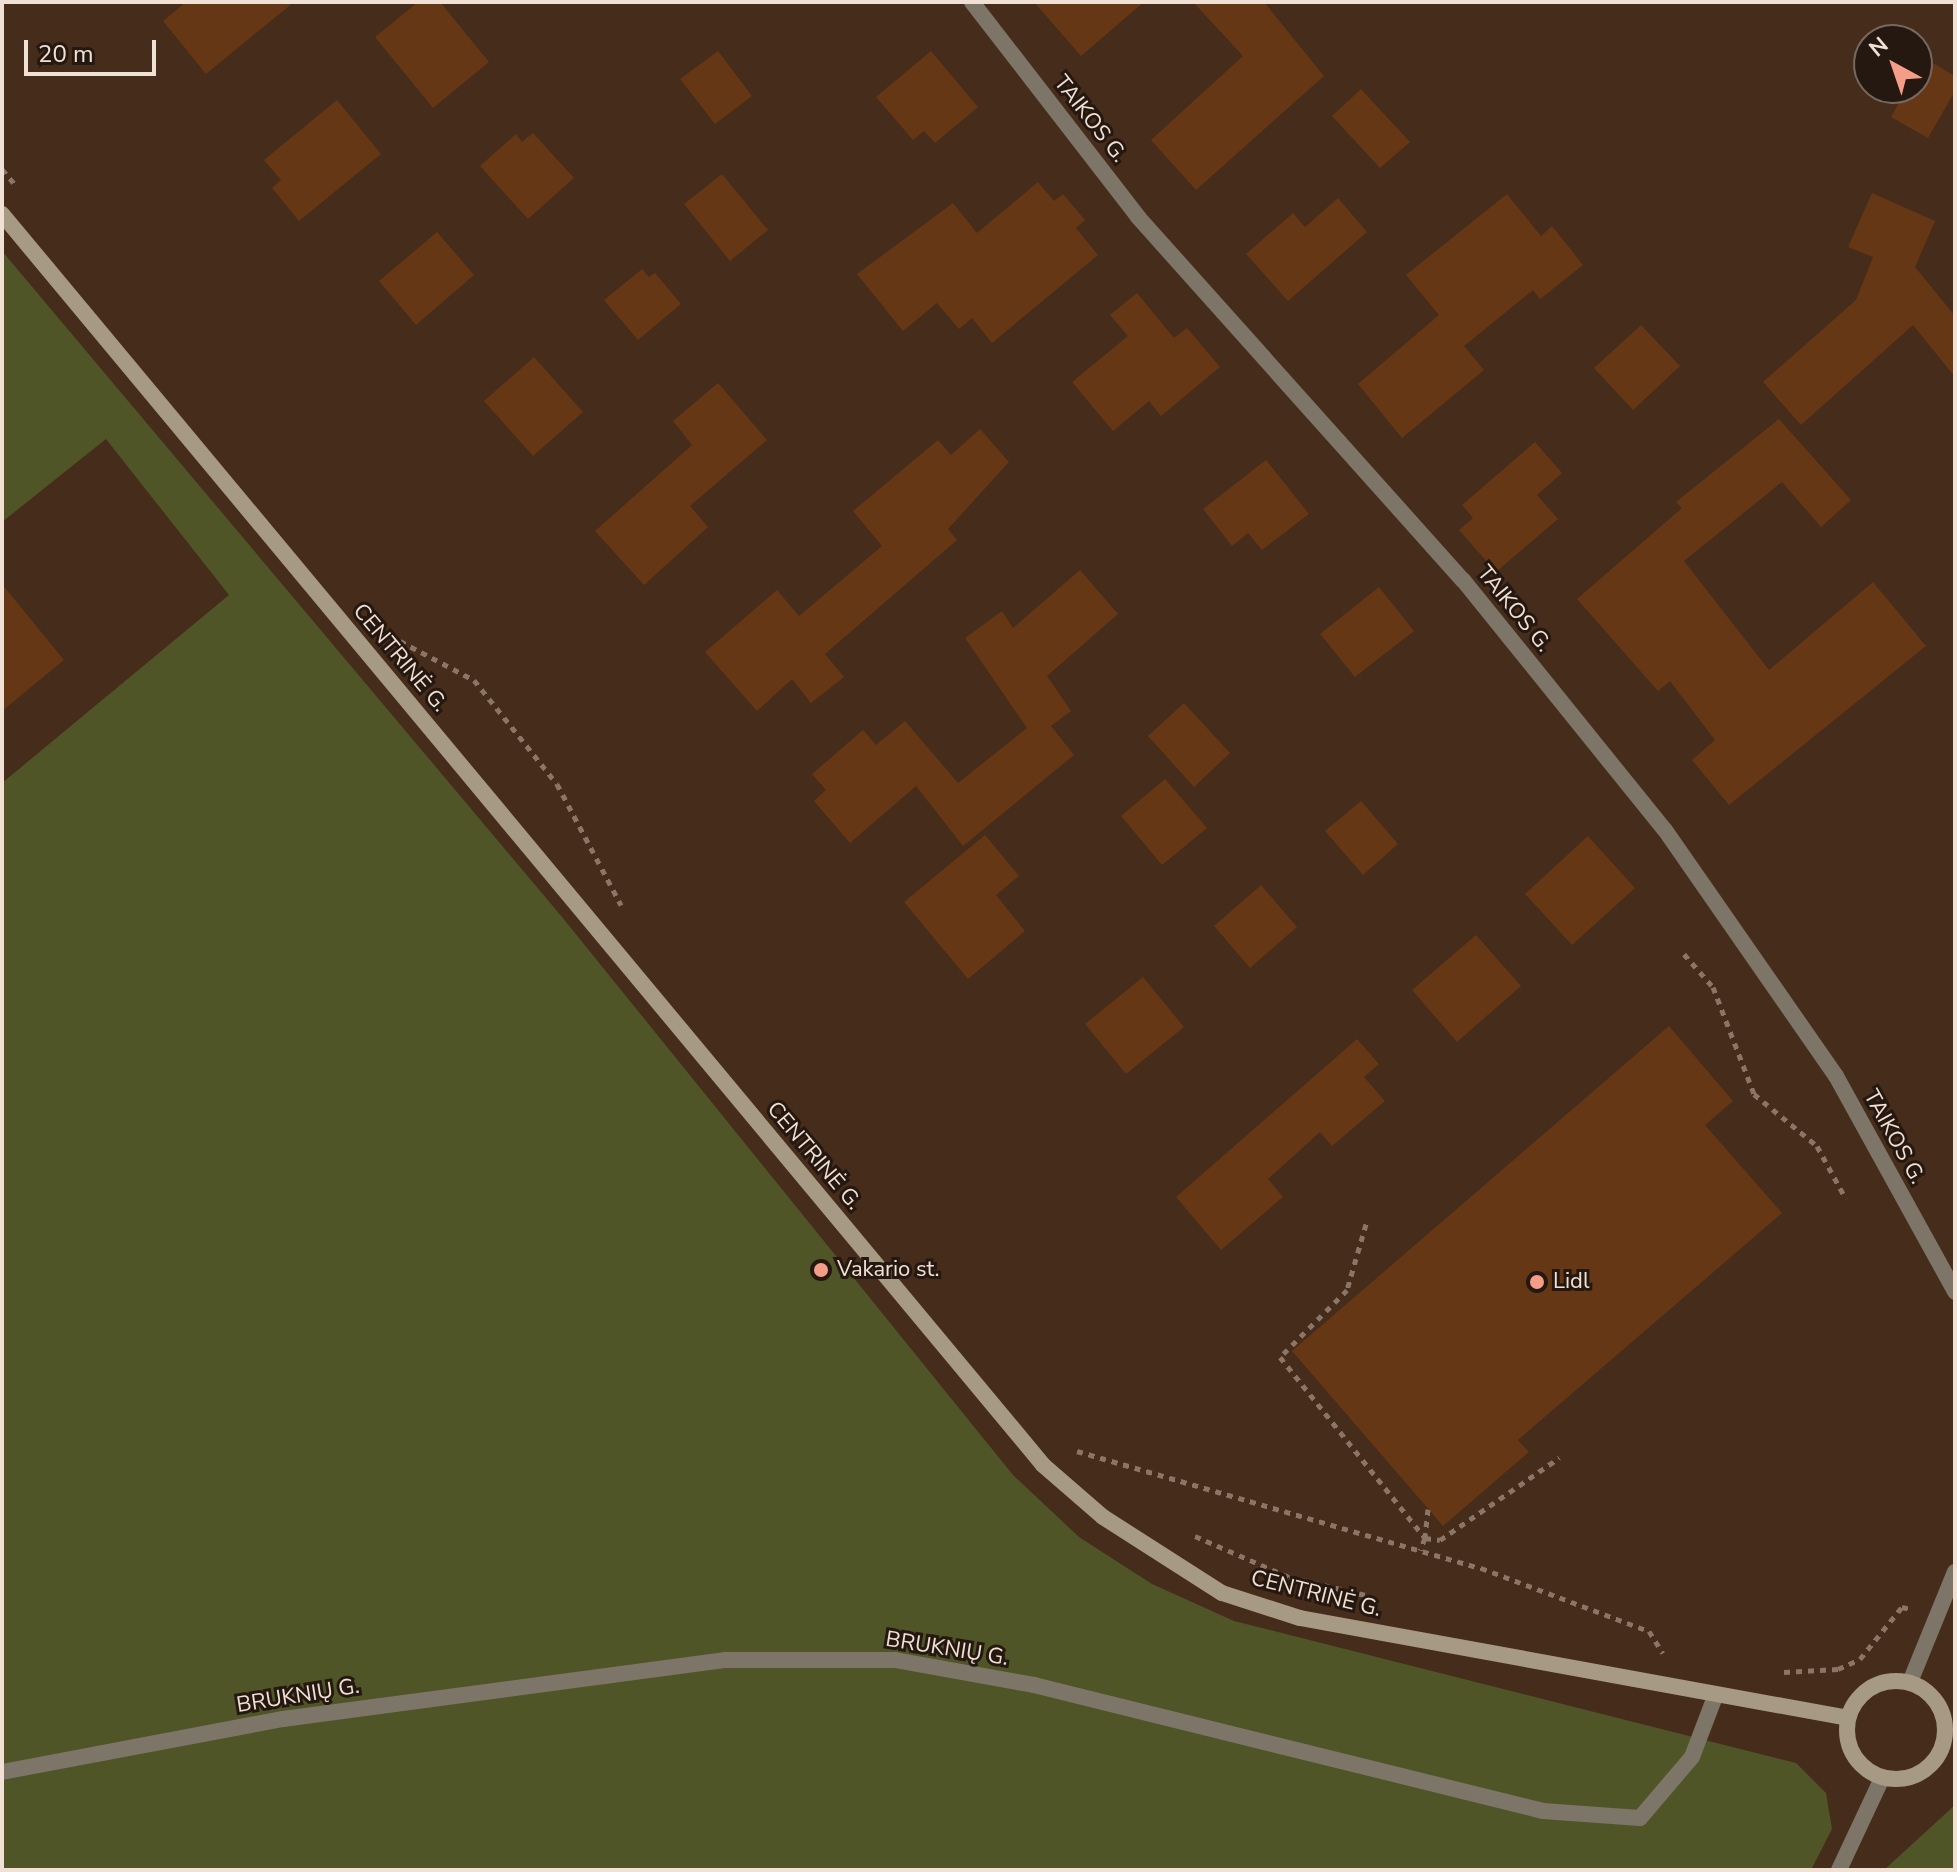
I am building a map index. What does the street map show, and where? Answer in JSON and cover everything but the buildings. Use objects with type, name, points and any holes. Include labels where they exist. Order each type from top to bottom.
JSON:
[{"type":"main road","name":"CENTRINĖ G.","points":[[2,214],[1043,1465],[1091,1507],[1222,1593],[1300,1618],[1714,1699],[1848,1718]]},
{"type":"main road","points":[[1910,1682],[1943,1711],[1949,1748],[1925,1771],[1882,1778],[1850,1749],[1848,1718],[1868,1690],[1910,1682]]},
{"type":"street","name":"TAIKOS G.","points":[[972,2],[1138,217],[1463,580],[1665,830],[1836,1076],[1955,1292]]},
{"type":"street","points":[[1910,1682],[1955,1572]]},
{"type":"street","name":"BRUKNIŲ G.","points":[[2,1772],[283,1719],[726,1660],[895,1660],[1034,1685],[1543,1811],[1640,1818],[1692,1757],[1714,1699]]},
{"type":"street","points":[[1839,1870],[1882,1778]]},
{"type":"path","points":[[2,169],[22,193]]},
{"type":"path","points":[[391,630],[474,680],[557,784],[627,917]]},
{"type":"path","points":[[1684,954],[1713,987],[1754,1094],[1817,1146],[1846,1199]]},
{"type":"path","points":[[1366,1224],[1347,1290],[1280,1357],[1425,1538],[1440,1540],[1559,1458]]},
{"type":"path","points":[[1065,1440],[1098,1473]]},
{"type":"path","points":[[1076,1451],[1420,1550],[1649,1631],[1672,1667]]},
{"type":"path","points":[[1420,1550],[1425,1538],[1428,1509]]},
{"type":"path","points":[[1188,1533],[1289,1577],[1381,1599]]},
{"type":"path","points":[[1773,1672],[1838,1669],[1860,1659],[1902,1607],[1938,1614]]},
{"type":"green space","points":[[2,251],[562,917],[1013,1475],[1079,1537],[1152,1584],[1234,1621],[1796,1763],[1826,1793],[1832,1829],[1811,1870],[2,1870],[2,783],[229,595],[106,439],[2,522]]},
{"type":"green space","points":[[1955,1805],[1955,1870],[1884,1870]]},
{"type":"place","name":"Vakario st.","points":[[821,1270]]},
{"type":"place","name":"Lidl","points":[[1537,1282]]}]
